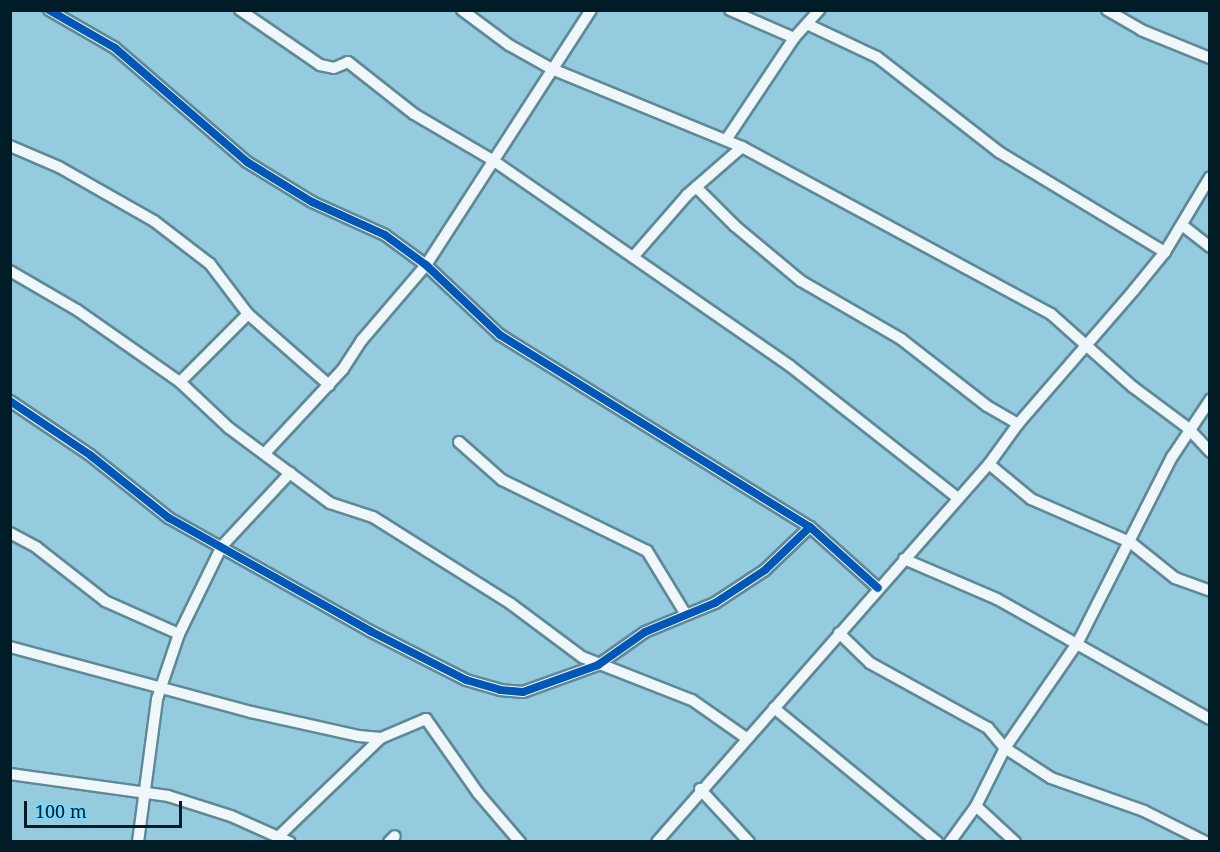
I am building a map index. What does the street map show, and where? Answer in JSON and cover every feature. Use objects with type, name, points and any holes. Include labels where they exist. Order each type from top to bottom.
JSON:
[{"type":"street","points":[[49,10],[115,48],[248,162],[312,202],[384,235],[426,265],[500,335],[810,527],[878,588]]},
{"type":"street","points":[[240,10],[320,65],[334,68],[348,62],[414,114],[494,161],[790,366],[958,498]]},
{"type":"street","points":[[462,10],[509,45],[552,69],[742,147],[1051,314],[1088,344],[1133,387],[1188,428],[1209,452]]},
{"type":"street","points":[[266,452],[329,385],[426,265],[591,10]]},
{"type":"street","points":[[730,10],[794,38]]},
{"type":"street","points":[[726,140],[794,38],[809,25],[819,10]]},
{"type":"street","points":[[1107,10],[1141,30],[1209,58]]},
{"type":"street","points":[[809,25],[877,57],[999,152],[1165,252]]},
{"type":"street","points":[[10,146],[59,167],[154,221],[210,264],[248,314],[329,385]]},
{"type":"street","points":[[633,257],[696,187],[742,147]]},
{"type":"street","points":[[657,842],[700,789],[989,464],[1018,424],[1165,252],[1209,177]]},
{"type":"street","points":[[696,187],[735,226],[801,281],[901,339],[987,406],[1018,424]]},
{"type":"street","points":[[1182,225],[1209,247]]},
{"type":"street","points":[[10,271],[77,310],[180,382],[229,428],[266,452],[330,503],[373,517],[412,540],[511,604],[567,648],[598,665],[692,700],[746,738]]},
{"type":"street","points":[[180,382],[248,314]]},
{"type":"street","points":[[10,400],[90,455],[168,518],[222,546],[370,631],[466,680],[500,690],[523,692],[598,665],[645,632],[685,613],[715,603],[739,589],[765,570],[810,527]]},
{"type":"street","points":[[950,842],[976,806],[1005,748],[1078,642],[1188,428],[1209,400]]},
{"type":"street","points":[[459,442],[502,480],[647,551],[685,613]]},
{"type":"street","points":[[989,464],[1031,499],[1130,542],[1175,578],[1209,591]]},
{"type":"street","points":[[138,842],[143,792],[160,687],[179,634],[222,546],[290,473]]},
{"type":"street","points":[[10,533],[36,547],[105,601],[179,634]]},
{"type":"street","points":[[904,559],[997,599],[1078,642],[1107,663],[1209,719]]},
{"type":"street","points":[[839,633],[870,663],[988,728],[1005,748],[1051,778],[1144,811],[1206,842]]},
{"type":"street","points":[[10,647],[251,712],[381,738]]},
{"type":"street","points":[[774,708],[937,842]]},
{"type":"street","points":[[10,774],[143,792],[231,816],[284,839],[381,738],[426,719],[433,723],[478,793],[520,842]]},
{"type":"street","points":[[700,789],[749,842]]},
{"type":"street","points":[[976,806],[1015,842]]},
{"type":"cycle path","points":[[49,10],[115,48],[247,162],[312,202],[385,235],[426,265],[500,335],[810,527],[878,588]]},
{"type":"cycle path","points":[[10,401],[90,455],[169,518],[370,631],[466,680],[500,690],[523,692],[598,665],[645,632],[715,603],[765,570],[810,527]]}]
